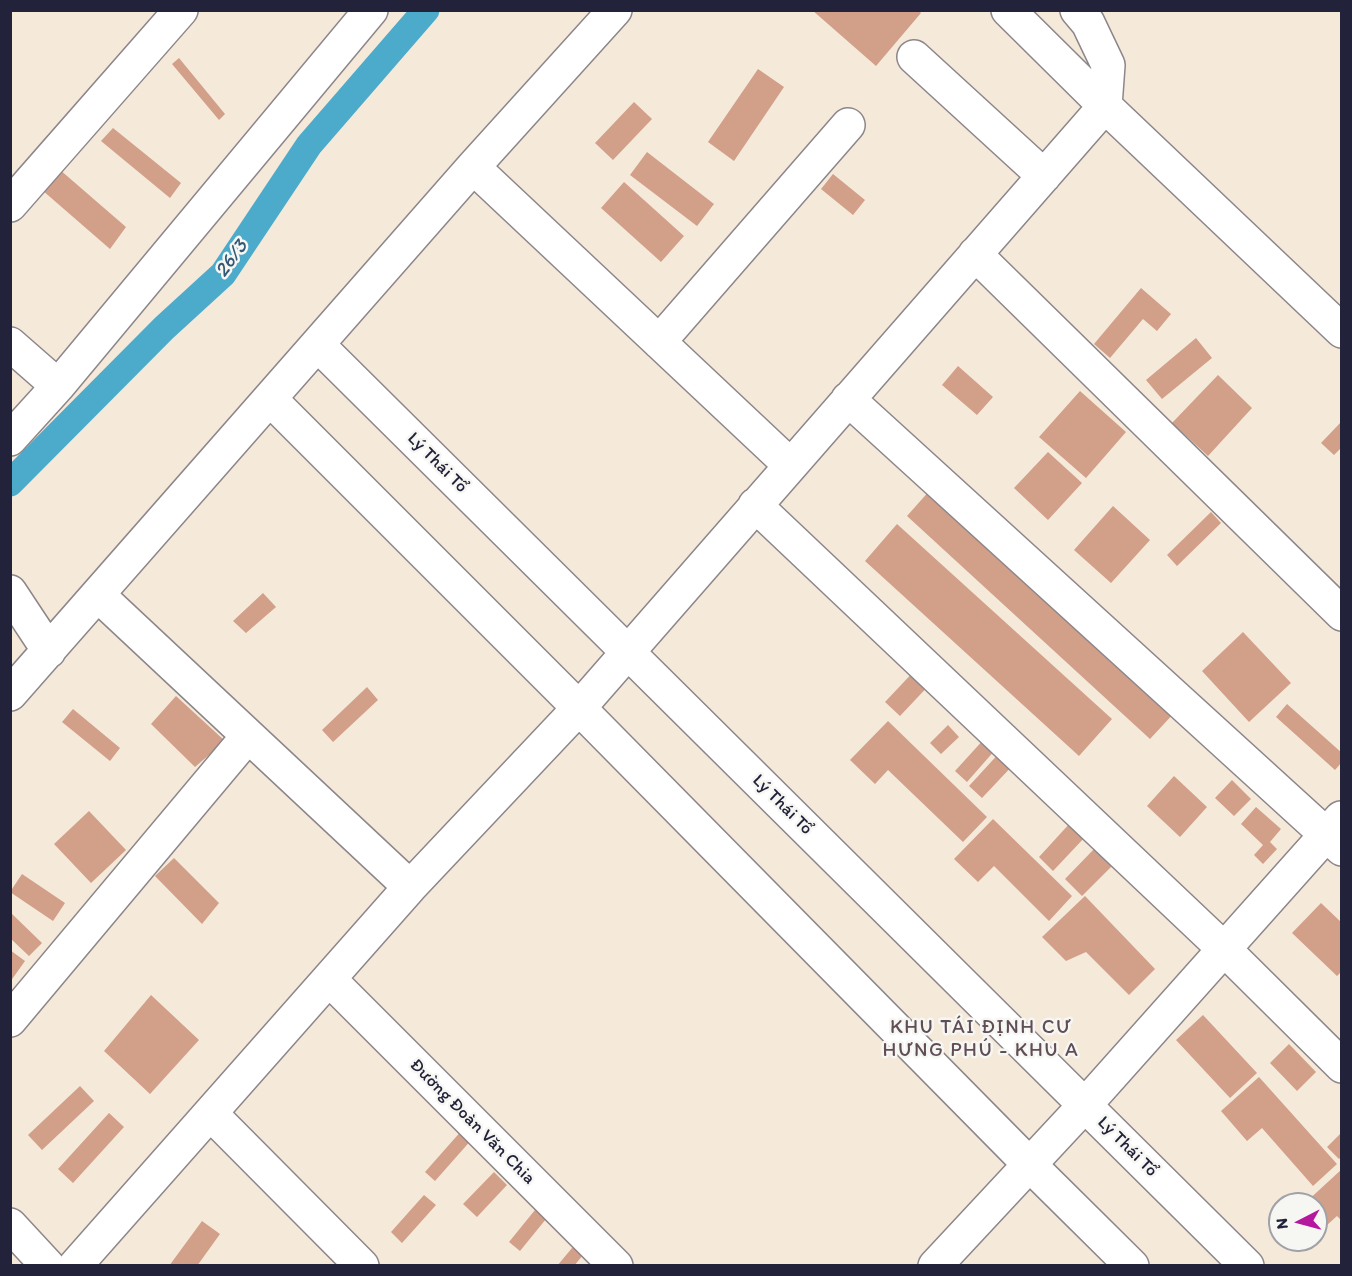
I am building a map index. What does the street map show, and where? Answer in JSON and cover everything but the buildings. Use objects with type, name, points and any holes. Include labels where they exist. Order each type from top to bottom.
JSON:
[{"type":"street","points":[[10,205],[181,10]]},
{"type":"street","points":[[10,439],[58,386],[371,10]]},
{"type":"street","points":[[10,694],[615,10]]},
{"type":"street","points":[[1008,10],[1341,331]]},
{"type":"street","points":[[75,1266],[410,887],[579,708],[1105,106],[1108,65],[1088,23],[1077,10]]},
{"type":"street","points":[[914,57],[1044,176]]},
{"type":"street","points":[[659,342],[848,125]]},
{"type":"street","points":[[474,167],[790,465]]},
{"type":"street","points":[[975,254],[1341,614]]},
{"type":"street","points":[[10,344],[58,386]]},
{"type":"street","name":"Lý Thái Tổ","points":[[318,345],[1247,1266]]},
{"type":"street","points":[[270,399],[1132,1266]]},
{"type":"street","points":[[848,399],[1336,833],[1224,950],[1085,1105],[935,1266]]},
{"type":"street","points":[[755,505],[1224,950],[1341,1066]]},
{"type":"street","points":[[10,592],[49,651]]},
{"type":"street","points":[[98,595],[410,887]]},
{"type":"street","points":[[10,1020],[248,736]]},
{"type":"street","name":"Đường Đoàn Văn Chia","points":[[329,979],[616,1266]]},
{"type":"street","points":[[211,1114],[362,1266]]},
{"type":"street","points":[[10,1225],[48,1266]]},
{"type":"waterway","name":"26/3","points":[[10,483],[164,328],[223,274],[309,145],[426,10]]},
{"type":"district","name":"KHU TÁI ĐỊNH CƯ HƯNG PHÚ - KHU A","points":[[981,1040]]}]
